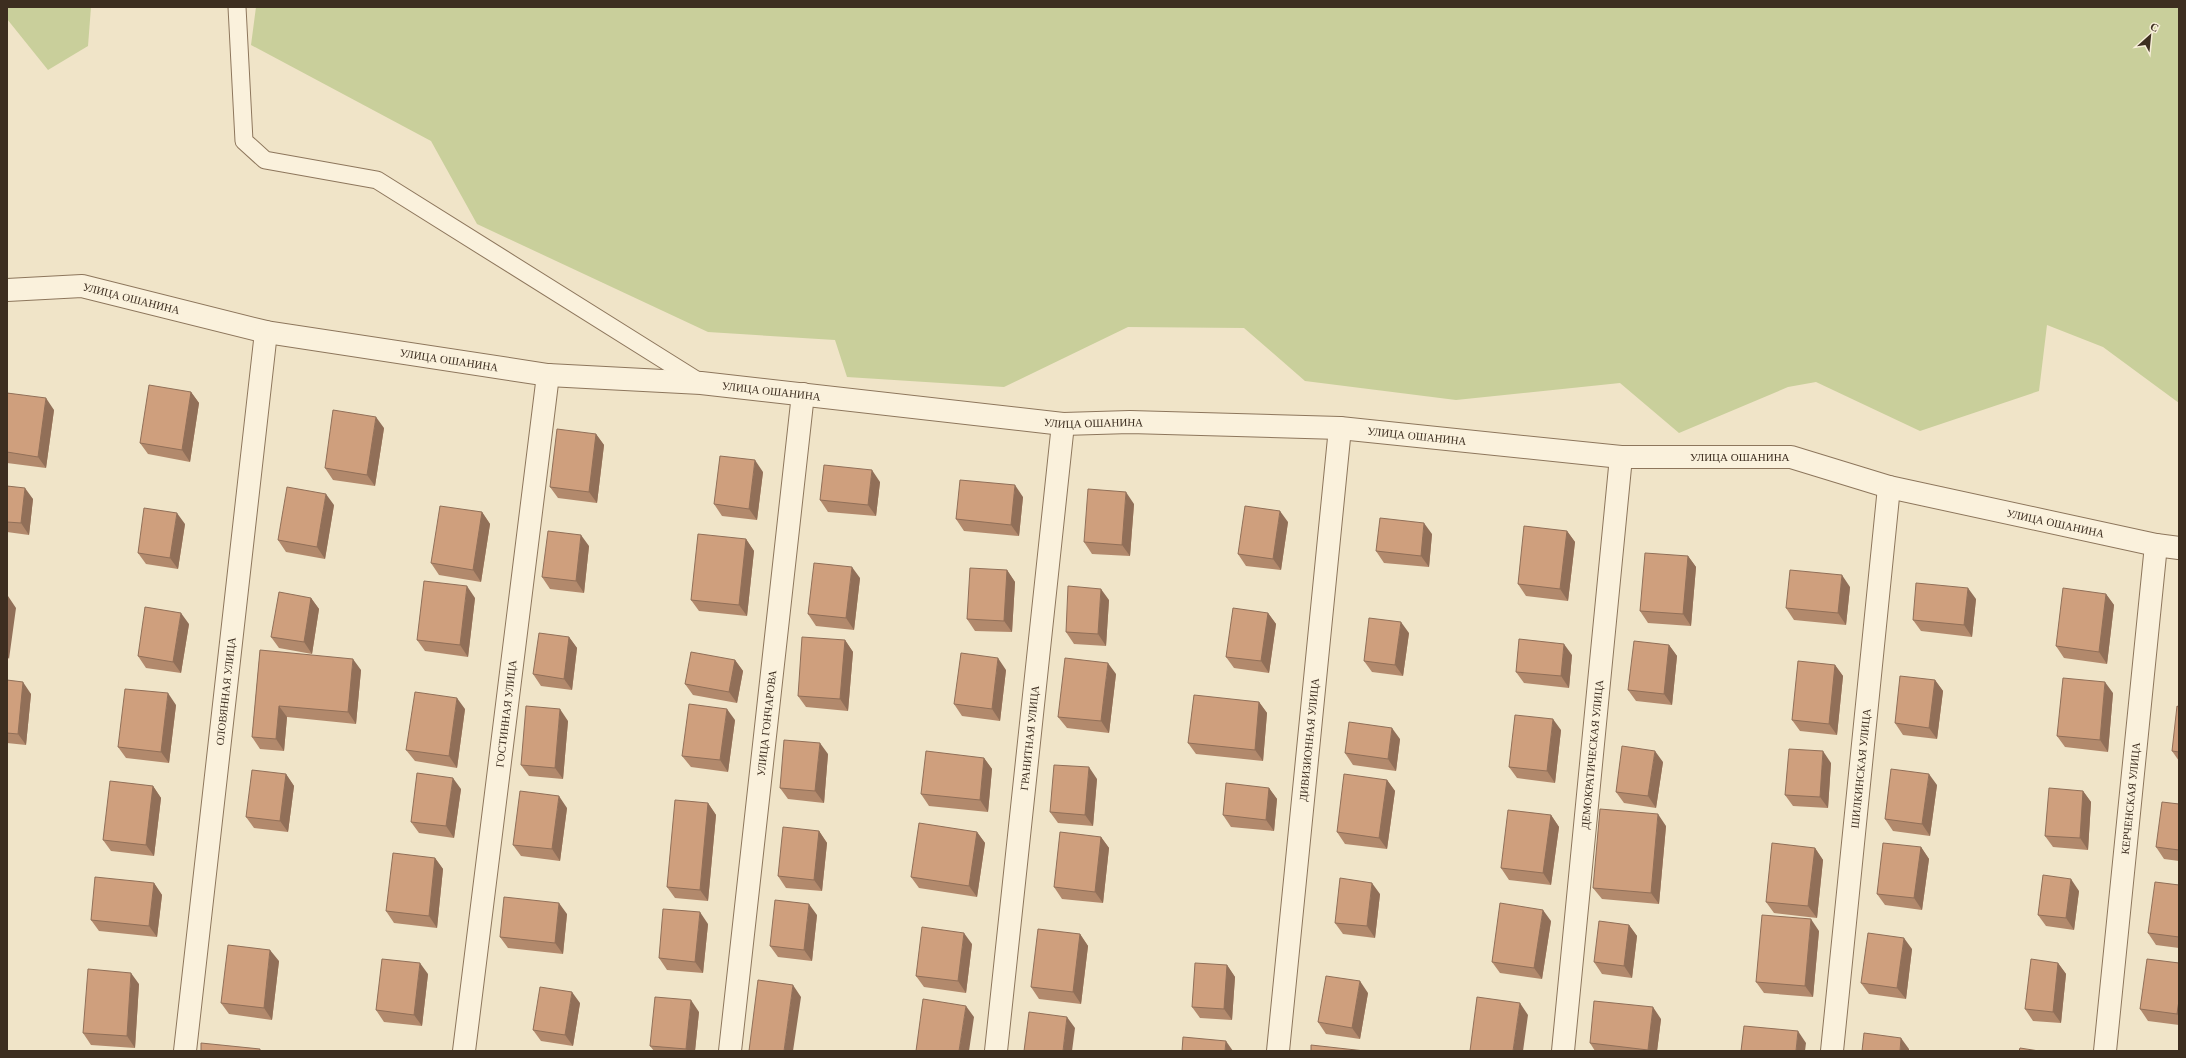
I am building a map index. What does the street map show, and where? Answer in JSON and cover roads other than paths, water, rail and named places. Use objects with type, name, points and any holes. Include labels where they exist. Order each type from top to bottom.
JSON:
[{"type":"street","name":"УЛИЦА ОШАНИНА","points":[[7,290],[82,286],[266,332],[548,375],[701,384],[803,394],[1063,424],[1130,422],[1340,428],[1621,457],[1791,457],[1889,487],[2156,545],[2179,548]]},
{"type":"street","name":"ОЛОВЯННАЯ УЛИЦА","points":[[184,1051],[266,332]]},
{"type":"street","name":"ГОСТИННАЯ УЛИЦА","points":[[464,1051],[548,375]]},
{"type":"street","name":"УЛИЦА ГОНЧАРОВА","points":[[730,1051],[803,394]]},
{"type":"street","name":"ГРАНИТНАЯ УЛИЦА","points":[[996,1051],[1063,424]]},
{"type":"street","name":"ДИВИЗИОННАЯ УЛИЦА","points":[[1278,1051],[1340,428]]},
{"type":"street","name":"ДЕМОКРАТИЧЕСКАЯ УЛИЦА","points":[[1563,1051],[1621,457]]},
{"type":"street","name":"ШИЛКИНСКАЯ УЛИЦА","points":[[1832,1051],[1889,487]]},
{"type":"street","name":"КЕРЧЕНСКАЯ УЛИЦА","points":[[2105,1051],[2156,545]]},
{"type":"lane","points":[[237,7],[244,141],[265,160],[377,180],[701,384]]}]
